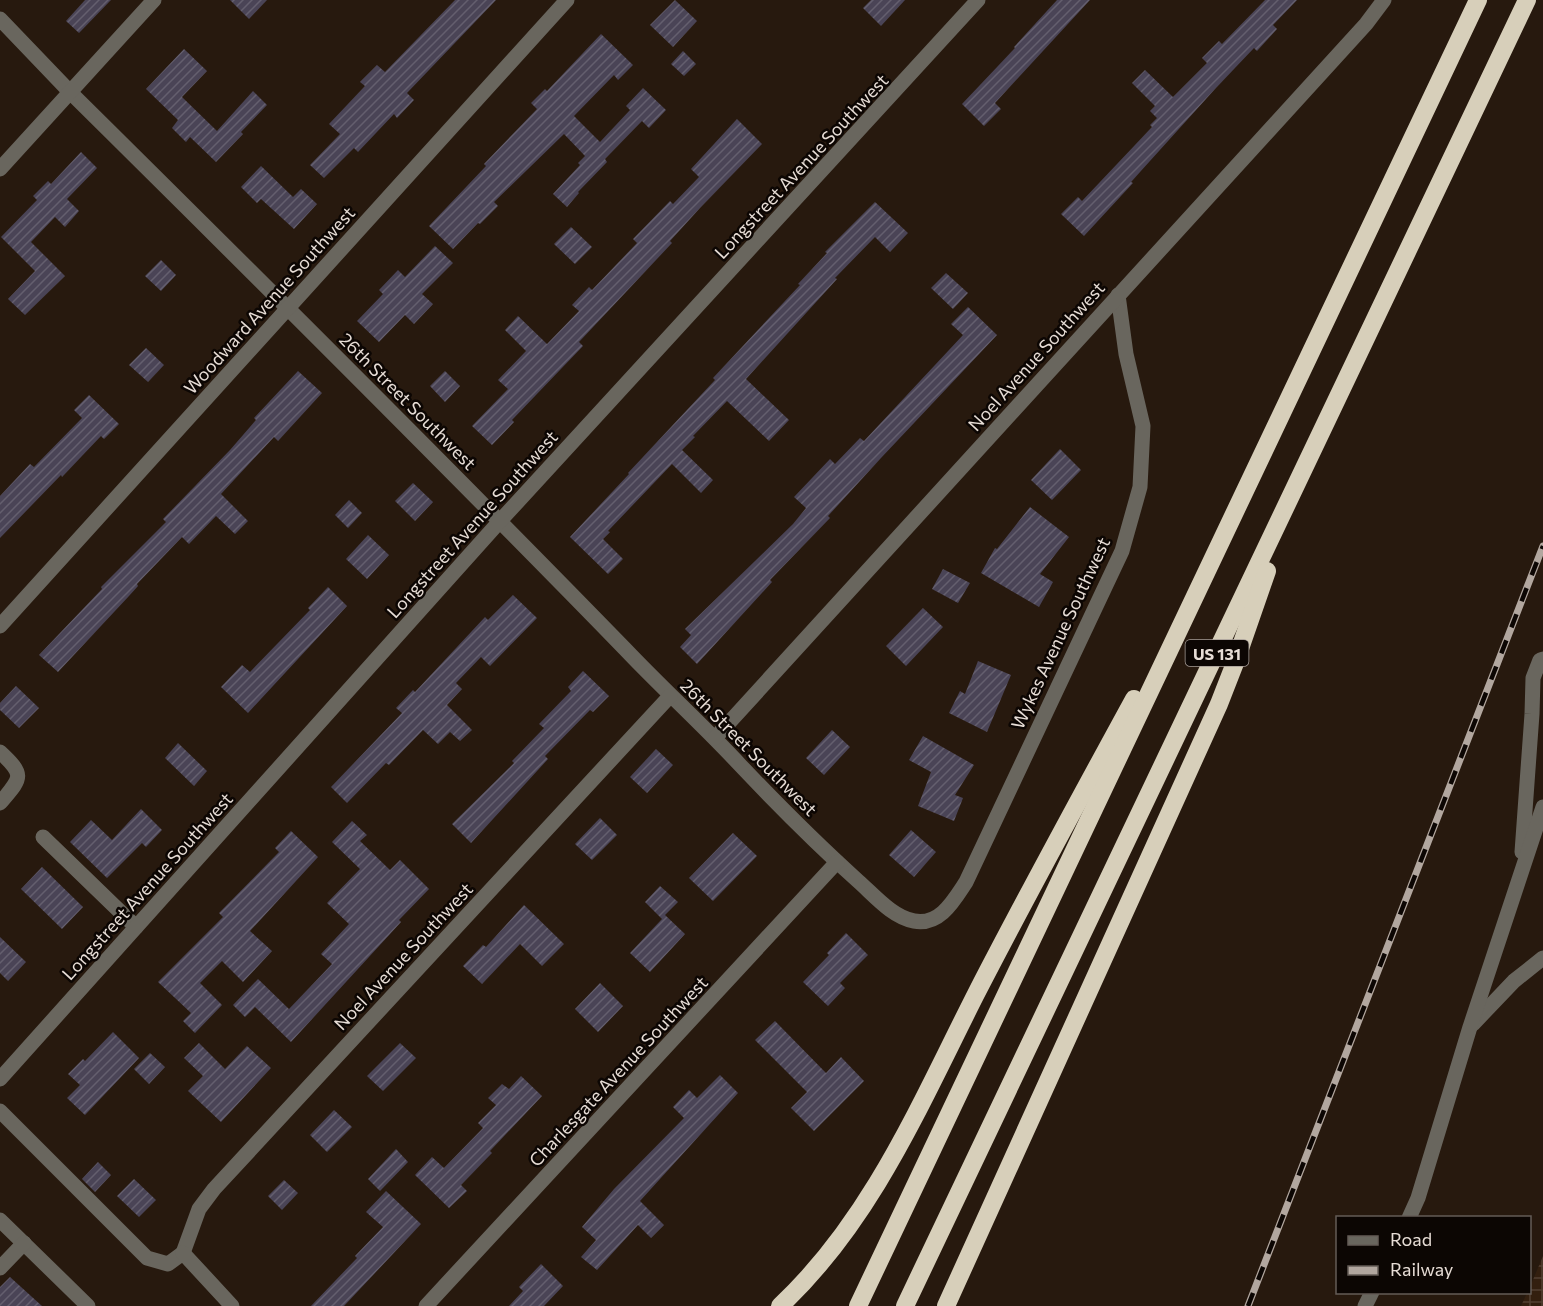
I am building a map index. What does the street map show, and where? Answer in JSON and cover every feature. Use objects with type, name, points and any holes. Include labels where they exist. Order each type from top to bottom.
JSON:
[{"type":"highway","name":"US 131","points":[[858,1306],[1478,0]]},
{"type":"highway","name":"US 131","points":[[905,1306],[1527,0]]},
{"type":"highway","points":[[946,1306],[1219,704],[1294,491]]},
{"type":"highway","points":[[780,1306],[838,1244],[878,1184],[1032,885],[1223,537]]},
{"type":"street","points":[[0,169],[154,0]]},
{"type":"street","name":"Woodward Avenue Southwest","points":[[0,626],[567,0]]},
{"type":"street","name":"Longstreet Avenue Southwest","points":[[0,1079],[500,521],[978,0]]},
{"type":"street","name":"Noel Avenue Southwest","points":[[715,738],[1358,33],[1383,0]]},
{"type":"street","name":"26th Street Southwest","points":[[0,19],[70,92],[500,521],[670,696],[715,738],[777,804],[886,906],[915,922],[925,921]]},
{"type":"street","name":"Wykes Avenue Southwest","points":[[925,921],[940,916],[951,905],[966,882],[1122,551],[1140,487],[1143,426],[1126,354],[1118,295]]},
{"type":"street","points":[[1521,873],[1533,678],[1540,660],[1543,659]]},
{"type":"street","name":"Noel Avenue Southwest","points":[[183,1253],[199,1209],[214,1189],[670,696]]},
{"type":"street","points":[[0,752],[17,767],[19,776],[16,785],[0,803]]},
{"type":"street","points":[[1410,1216],[1419,1198],[1470,1027],[1543,807]]},
{"type":"street","points":[[43,837],[136,927]]},
{"type":"street","name":"Charlesgate Avenue Southwest","points":[[426,1306],[837,862]]},
{"type":"street","points":[[1470,1027],[1514,981],[1543,958]]},
{"type":"street","points":[[0,1112],[147,1258],[168,1264],[183,1253],[232,1306]]},
{"type":"street","points":[[0,1220],[88,1306]]},
{"type":"street","points":[[0,1268],[24,1243]]},
{"type":"shaded area","points":[[1543,1256],[1543,1306],[1521,1306],[1527,1294],[1531,1294],[1531,1285]]},
{"type":"building","points":[[85,0],[111,0],[79,33],[66,21]]},
{"type":"building","points":[[230,0],[267,0],[249,19]]},
{"type":"building","points":[[455,0],[496,0],[407,93],[414,100],[397,118],[394,114],[358,152],[354,148],[324,178],[310,165],[340,134],[329,124],[365,86],[360,82],[377,65],[385,72]]},
{"type":"building","points":[[675,0],[697,21],[673,47],[650,25]]},
{"type":"building","points":[[871,0],[905,0],[881,26],[863,8]]},
{"type":"building","points":[[1057,0],[1090,0],[995,103],[1001,109],[984,126],[962,104]]},
{"type":"building","points":[[1265,0],[1297,0],[1273,25],[1277,29],[1257,51],[1254,48],[1215,89],[1084,236],[1061,214],[1078,197],[1082,201],[1152,127],[1150,125],[1157,118],[1150,111],[1155,106],[1132,83],[1145,70],[1173,97],[1207,63],[1202,58],[1219,41],[1222,44]]},
{"type":"building","points":[[601,34],[633,65],[618,80],[614,75],[574,116],[600,142],[630,110],[626,106],[643,88],[666,110],[649,128],[642,121],[605,159],[607,162],[567,207],[553,194],[580,165],[578,163],[585,156],[564,134],[494,202],[498,206],[453,249],[429,226],[537,109],[531,103],[545,89],[547,91]]},
{"type":"building","points":[[184,49],[207,71],[182,97],[217,131],[253,91],[267,105],[216,162],[190,137],[186,142],[172,128],[178,120],[146,89]]},
{"type":"building","points":[[683,51],[696,64],[684,76],[671,64]]},
{"type":"building","points":[[737,119],[762,144],[700,208],[670,241],[672,243],[579,342],[583,346],[512,420],[514,422],[492,445],[472,426],[508,389],[498,380],[526,351],[505,330],[518,316],[547,344],[579,311],[572,305],[589,287],[592,290],[637,243],[633,239],[670,201],[673,204],[699,177],[691,169]]},
{"type":"building","points":[[81,152],[97,168],[67,199],[79,211],[65,227],[55,217],[31,242],[65,276],[25,315],[8,299],[35,271],[1,237],[37,200],[33,196],[48,181],[51,184]]},
{"type":"building","points":[[261,166],[293,197],[301,189],[317,204],[294,229],[261,199],[257,203],[241,187]]},
{"type":"building","points":[[875,202],[908,233],[890,252],[875,237],[835,278],[837,279],[746,379],[789,420],[769,441],[727,401],[682,450],[713,480],[701,493],[672,464],[603,539],[623,559],[608,574],[570,537],[800,285],[798,284],[827,253],[825,252]]},
{"type":"building","points":[[571,227],[592,247],[575,264],[554,244]]},
{"type":"building","points":[[435,246],[453,263],[422,294],[433,304],[414,324],[405,315],[379,342],[357,321],[383,294],[379,290],[398,270],[405,277]]},
{"type":"building","points":[[161,260],[176,275],[161,291],[145,276]]},
{"type":"building","points":[[946,273],[968,293],[953,309],[931,288]]},
{"type":"building","points":[[968,307],[997,335],[828,516],[830,518],[770,580],[772,582],[697,664],[680,647],[691,635],[685,629],[793,524],[806,508],[794,497],[830,459],[835,464],[860,438],[864,441],[963,335],[951,324]]},
{"type":"building","points":[[146,348],[164,365],[148,382],[129,365]]},
{"type":"building","points":[[298,371],[322,393],[278,441],[274,437],[221,494],[248,521],[235,534],[216,516],[189,544],[182,537],[58,672],[39,655],[102,589],[101,587],[166,522],[163,519],[230,450],[256,420],[254,418]]},
{"type":"building","points":[[445,371],[460,386],[445,402],[430,386]]},
{"type":"building","points":[[89,395],[119,424],[104,439],[101,436],[0,538],[0,496],[30,464],[34,467],[82,418],[74,410]]},
{"type":"building","points":[[1060,449],[1081,470],[1052,500],[1031,480]]},
{"type":"building","points":[[413,483],[433,502],[415,521],[395,501]]},
{"type":"building","points":[[349,500],[362,513],[348,528],[335,515]]},
{"type":"building","points":[[1030,507],[1069,537],[1040,574],[1053,582],[1039,607],[981,573],[995,548],[997,549]]},
{"type":"building","points":[[368,535],[389,555],[367,579],[346,559]]},
{"type":"building","points":[[943,569],[970,583],[958,603],[932,589]]},
{"type":"building","points":[[328,587],[347,606],[248,713],[221,687],[242,665],[250,672],[310,610],[308,608]]},
{"type":"building","points":[[513,595],[537,618],[490,666],[481,657],[456,683],[462,689],[447,705],[472,730],[460,741],[450,732],[438,744],[423,730],[389,765],[386,763],[347,803],[331,787],[402,713],[396,708],[413,690],[415,692],[485,617],[488,620]]},
{"type":"building","points":[[923,608],[943,627],[906,666],[886,646]]},
{"type":"building","points":[[978,661],[1011,675],[987,732],[949,713],[960,691],[965,694]]},
{"type":"building","points":[[583,671],[609,696],[593,712],[590,710],[545,756],[548,759],[471,843],[452,824],[514,763],[512,761],[544,728],[539,724],[571,691],[568,687]]},
{"type":"building","points":[[16,686],[39,708],[19,728],[0,710],[0,703]]},
{"type":"building","points":[[832,730],[850,747],[824,775],[806,758]]},
{"type":"building","points":[[923,736],[974,765],[955,795],[963,798],[954,821],[918,806],[931,772],[909,760]]},
{"type":"building","points":[[178,743],[207,771],[194,786],[165,758]]},
{"type":"building","points":[[656,749],[673,765],[647,793],[630,777]]},
{"type":"building","points":[[141,809],[162,830],[146,847],[142,843],[107,878],[70,842],[91,820],[112,840]]},
{"type":"building","points":[[600,818],[617,835],[592,860],[575,844]]},
{"type":"building","points":[[352,821],[367,835],[360,841],[390,870],[400,860],[429,889],[291,1042],[255,1007],[245,1017],[233,1005],[258,979],[289,1009],[332,964],[321,954],[349,924],[327,903],[360,869],[332,842]]},
{"type":"building","points":[[911,830],[936,852],[914,877],[889,855]]},
{"type":"building","points":[[291,831],[318,857],[250,931],[272,951],[259,965],[243,982],[222,961],[200,983],[222,1005],[195,1033],[183,1021],[191,1013],[158,982],[223,917],[219,913],[279,852],[275,848]]},
{"type":"building","points":[[733,833],[757,856],[713,901],[689,878]]},
{"type":"building","points":[[42,867],[83,907],[62,929],[21,889]]},
{"type":"building","points":[[660,886],[678,902],[665,915],[685,934],[650,972],[630,953],[662,919],[645,902]]},
{"type":"building","points":[[524,905],[564,944],[542,966],[520,944],[482,984],[463,966],[483,945],[486,947]]},
{"type":"building","points":[[846,933],[868,955],[840,983],[845,988],[828,1006],[803,982]]},
{"type":"building","points":[[0,937],[26,962],[8,981],[0,973]]},
{"type":"building","points":[[600,983],[623,1006],[598,1032],[575,1009]]},
{"type":"building","points":[[775,1021],[826,1073],[841,1057],[864,1081],[814,1131],[791,1108],[807,1092],[755,1040]]},
{"type":"building","points":[[113,1032],[139,1058],[85,1115],[67,1098],[80,1085],[68,1074],[83,1059],[85,1061]]},
{"type":"building","points":[[199,1043],[225,1069],[247,1046],[271,1068],[221,1122],[188,1091],[203,1076],[184,1058]]},
{"type":"building","points":[[400,1043],[416,1058],[383,1091],[367,1076]]},
{"type":"building","points":[[150,1053],[165,1067],[149,1084],[134,1069]]},
{"type":"building","points":[[720,1075],[738,1093],[640,1201],[664,1225],[651,1238],[638,1225],[597,1270],[581,1257],[596,1240],[582,1227],[614,1189],[684,1118],[673,1107],[689,1090],[697,1098]]},
{"type":"building","points":[[521,1076],[542,1096],[461,1185],[467,1191],[449,1208],[415,1175],[432,1157],[444,1168],[483,1128],[478,1123],[496,1105],[488,1098],[502,1084],[509,1089]]},
{"type":"building","points":[[334,1110],[352,1127],[327,1152],[310,1135]]},
{"type":"building","points":[[396,1149],[408,1162],[380,1191],[368,1179]]},
{"type":"building","points":[[98,1162],[111,1175],[95,1192],[82,1179]]},
{"type":"building","points":[[134,1179],[156,1200],[139,1217],[117,1196]]},
{"type":"building","points":[[284,1180],[298,1193],[282,1210],[268,1196]]},
{"type":"building","points":[[386,1191],[421,1224],[344,1306],[311,1306],[383,1227],[366,1212]]},
{"type":"building","points":[[541,1264],[563,1286],[544,1306],[509,1306],[523,1291],[519,1287]]},
{"type":"building","points":[[10,1277],[42,1306],[0,1306],[0,1287]]},
{"type":"railway","points":[[1248,1306],[1543,546]]}]
